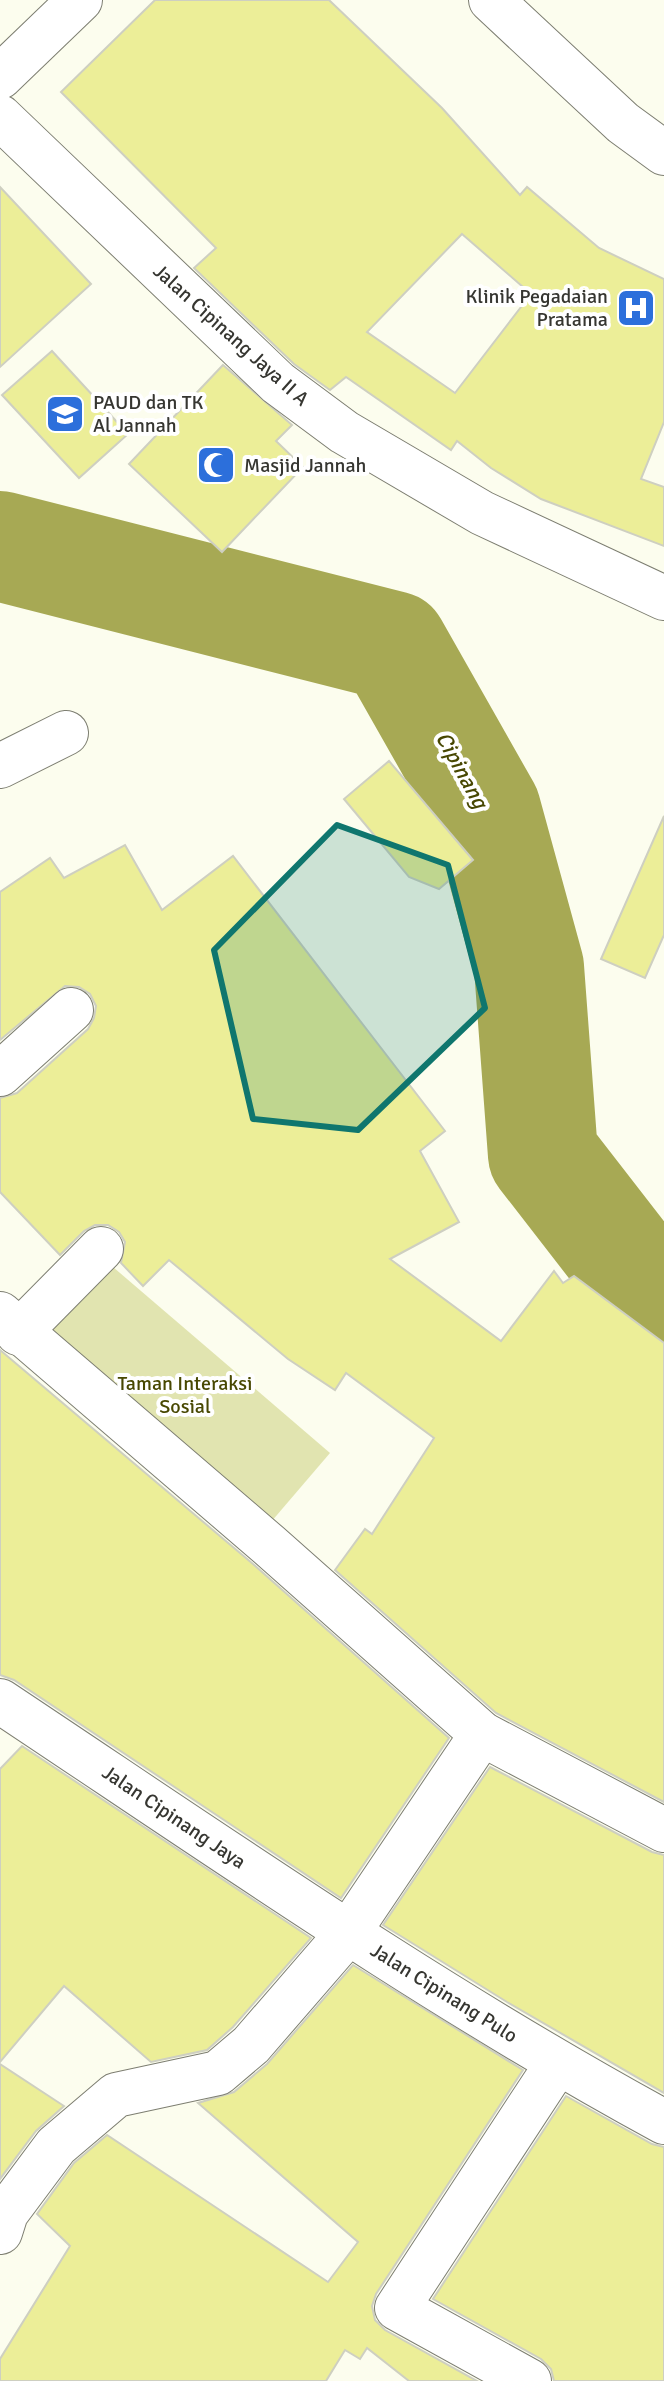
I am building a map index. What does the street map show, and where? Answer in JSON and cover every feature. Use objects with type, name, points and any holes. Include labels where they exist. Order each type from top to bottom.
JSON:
[{"type":"street","points":[[0,77],[80,0]]},
{"type":"street","points":[[491,0],[623,123],[664,153]]},
{"type":"street","name":"Jalan Cipinang Jaya II A","points":[[0,117],[278,383],[344,432],[482,513],[664,598]]},
{"type":"street","points":[[0,766],[66,733]]},
{"type":"street","points":[[0,1074],[71,1010]]},
{"type":"street","points":[[101,1249],[9,1324],[269,1545],[482,1734],[664,1830]]},
{"type":"street","name":"Jalan Cipinang Jaya","points":[[0,1701],[348,1933]]},
{"type":"street","points":[[348,1933],[482,1734]]},
{"type":"street","name":"Jalan Cipinang Pulo","points":[[0,2232],[6,2213],[56,2146],[116,2095],[218,2073],[251,2045],[348,1933],[557,2064],[664,2122]]},
{"type":"street","points":[[528,2381],[397,2308],[557,2064]]},
{"type":"highlighted area","points":[[337,825],[448,865],[485,1008],[358,1130],[253,1119],[214,950]]},
{"type":"green space","name":"Taman Interaksi Sosial","points":[[106,1261],[330,1453],[265,1529],[40,1337]]},
{"type":"building","points":[[155,0],[329,0],[442,108],[520,195],[527,187],[599,248],[664,279],[664,422],[641,479],[664,487],[664,546],[541,499],[491,468],[457,441],[451,450],[346,377],[330,390],[294,364],[194,268],[216,248],[61,92]],"holes":[[[462,234],[531,294],[455,393],[367,332]]]},
{"type":"building","points":[[0,187],[91,284],[0,367]]},
{"type":"building","name":"PAUD dan TK Al Jannah","points":[[52,351],[128,434],[79,478],[2,395]]},
{"type":"building","name":"Masjid Jannah","points":[[223,365],[292,425],[276,441],[303,467],[222,552],[129,464]]},
{"type":"building","points":[[389,761],[473,860],[439,889],[409,877],[344,799]]},
{"type":"building","points":[[664,816],[664,935],[645,978],[601,959]]},
{"type":"building","points":[[125,845],[162,910],[233,856],[445,1131],[420,1151],[459,1222],[390,1259],[501,1341],[554,1271],[563,1283],[574,1276],[664,1343],[664,1802],[496,1713],[335,1570],[365,1529],[372,1534],[434,1438],[346,1373],[335,1390],[288,1359],[169,1260],[143,1286],[121,1263],[125,1242],[119,1232],[108,1225],[95,1225],[84,1231],[60,1255],[0,1192],[0,1098],[17,1093],[88,1029],[96,1006],[90,994],[79,987],[65,986],[0,1040],[0,892],[50,858],[64,878]]},
{"type":"building","points":[[0,1350],[253,1564],[449,1738],[341,1898],[14,1680],[0,1675]]},
{"type":"building","points":[[22,1746],[311,1938],[233,2027],[207,2050],[151,2062],[64,1986],[0,2062],[0,1769]]},
{"type":"building","points":[[490,1767],[652,1852],[664,1855],[664,2093],[507,2002],[383,1925]]},
{"type":"building","points":[[353,1965],[523,2070],[376,2294],[372,2306],[375,2320],[385,2330],[477,2381],[409,2381],[367,2348],[360,2359],[345,2350],[326,2381],[0,2381],[0,2359],[70,2246],[37,2214],[74,2163],[107,2135],[328,2282],[358,2242],[198,2103],[234,2092],[267,2064]]},
{"type":"building","points":[[0,2064],[64,2106],[36,2131],[0,2179]]},
{"type":"building","points":[[566,2096],[652,2144],[664,2147],[664,2381],[554,2381],[551,2369],[541,2359],[433,2299]]},
{"type":"waterway","name":"Cipinang","points":[[0,546],[393,646],[486,810],[529,967],[543,1155],[664,1311]]},
{"type":"place","name":"Klinik Pegadaian Pratama","points":[[636,308]]},
{"type":"place","name":"PAUD dan TK Al Jannah","points":[[65,414]]},
{"type":"place","name":"Masjid Jannah","points":[[216,465]]}]
